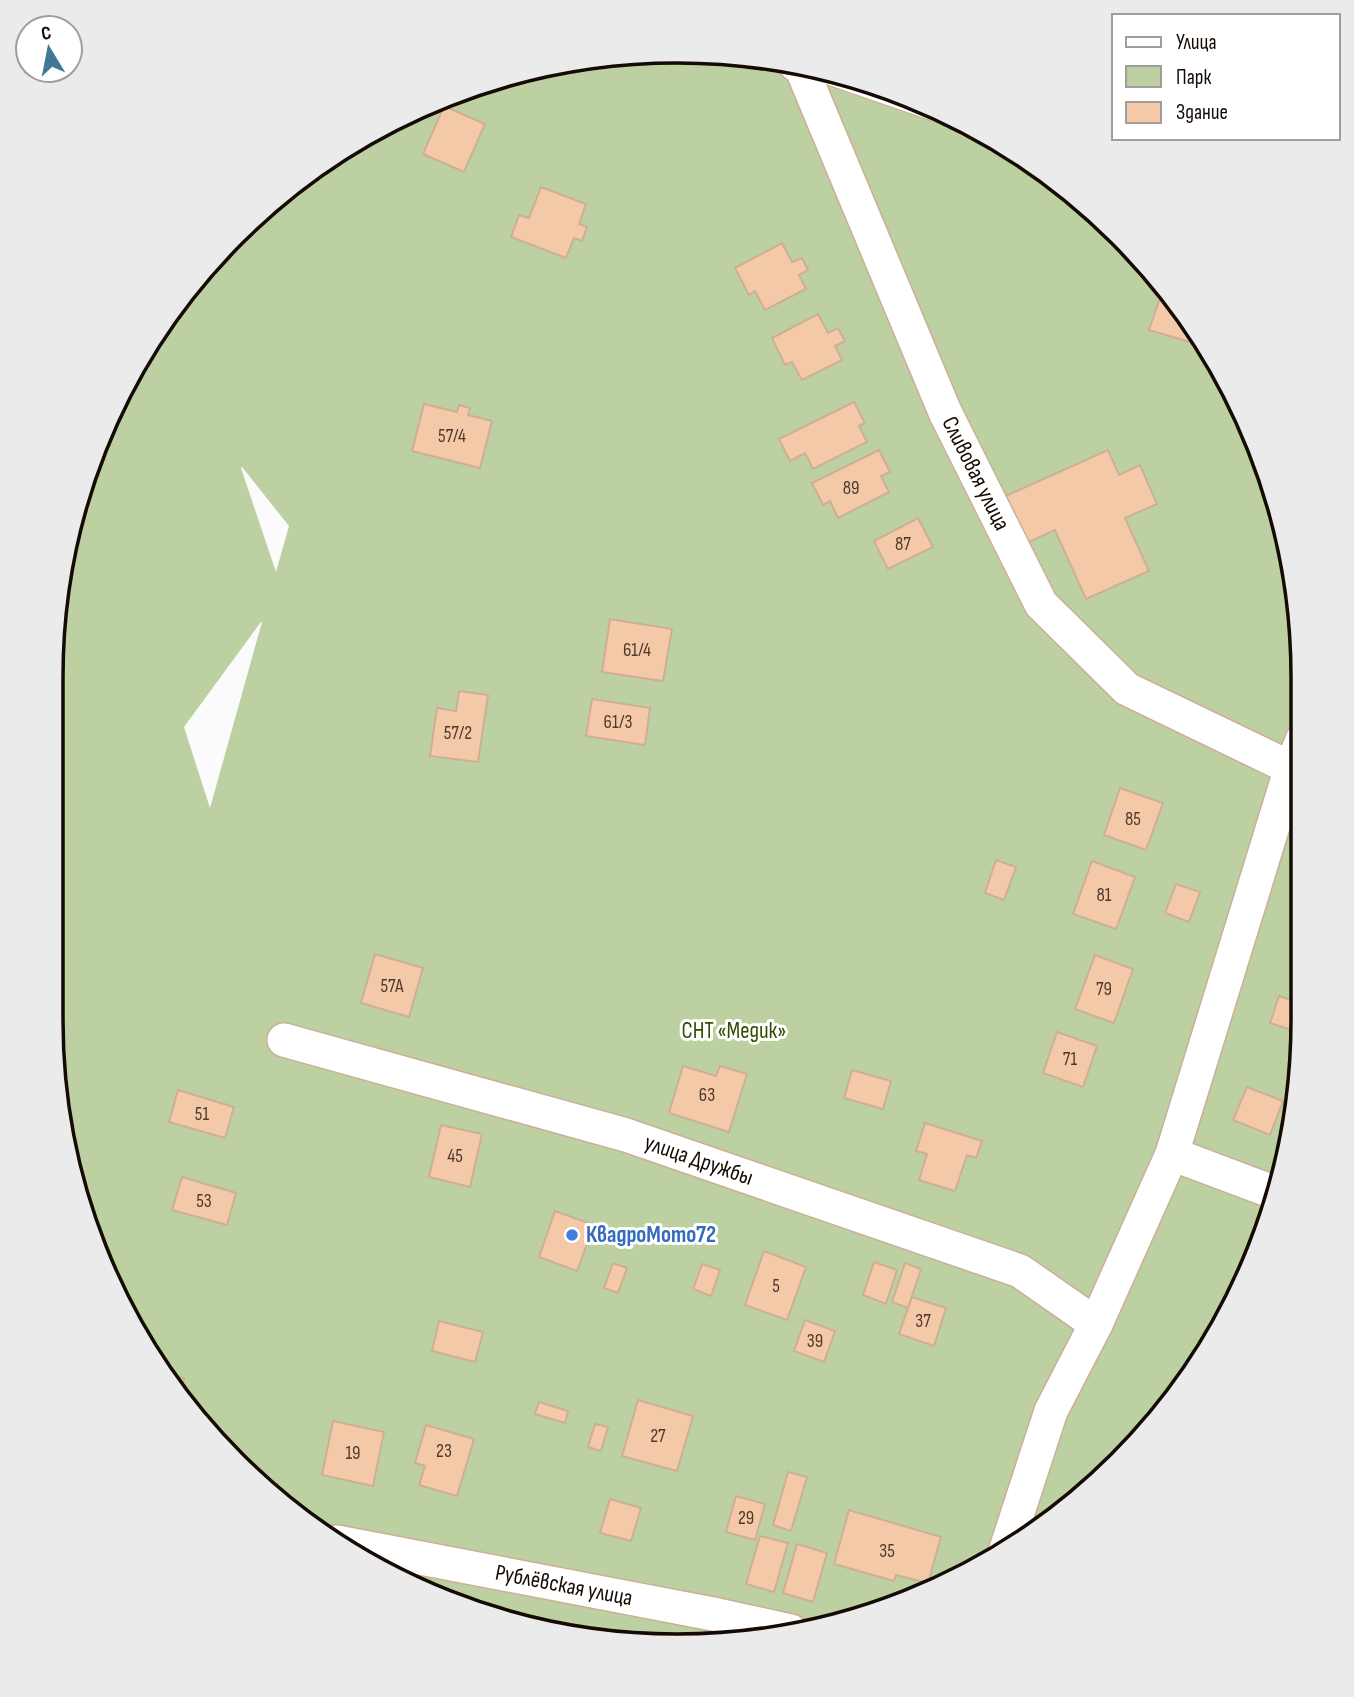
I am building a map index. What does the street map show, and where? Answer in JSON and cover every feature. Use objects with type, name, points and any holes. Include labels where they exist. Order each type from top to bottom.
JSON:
[{"type":"street","name":"Сливовая улица","points":[[803,76],[945,412],[1041,604],[1126,689],[1291,752]]},
{"type":"street","points":[[1010,1536],[1051,1411],[1096,1324],[1172,1154],[1291,773]]},
{"type":"street","name":"улица Дружбы","points":[[284,1040],[626,1135],[1020,1271],[1096,1324]]},
{"type":"street","points":[[1172,1154],[1267,1190]]},
{"type":"street","name":"Рублёвская улица","points":[[393,1563],[718,1615],[771,1627]]},
{"type":"green space","name":"СНТ «Медик»","points":[[677,63],[757,68],[797,75],[836,84],[912,110],[949,126],[1018,166],[1082,215],[1111,243],[1139,272],[1188,336],[1228,405],[1244,442],[1270,518],[1286,597],[1291,677],[1291,1020],[1286,1100],[1270,1179],[1244,1255],[1228,1292],[1188,1361],[1139,1425],[1111,1454],[1082,1482],[1018,1531],[949,1571],[874,1601],[797,1622],[717,1633],[637,1633],[557,1622],[480,1601],[405,1571],[336,1531],[272,1482],[215,1425],[166,1361],[126,1292],[110,1255],[84,1179],[68,1100],[63,1020],[64,637],[68,597],[84,518],[110,442],[126,405],[166,336],[215,272],[243,243],[272,215],[336,166],[405,126],[442,110],[518,84],[557,75],[637,64]],"holes":[[[242,467],[289,526],[276,572]],[[262,622],[210,808],[184,727]]]},
{"type":"building","points":[[448,108],[485,124],[464,172],[423,154],[442,110]]},
{"type":"building","points":[[541,187],[586,204],[579,224],[587,227],[582,241],[574,238],[566,258],[511,237],[519,215],[529,218]]},
{"type":"building","points":[[782,243],[792,262],[802,258],[808,270],[799,275],[806,289],[765,310],[755,291],[749,295],[735,268]]},
{"type":"building","points":[[1160,298],[1192,343],[1149,330]]},
{"type":"building","points":[[818,314],[828,333],[838,328],[845,341],[835,346],[842,360],[802,380],[792,362],[785,365],[772,338]]},
{"type":"building","points":[[854,402],[865,423],[859,426],[867,442],[813,469],[805,453],[790,461],[779,439]]},
{"type":"building","points":[[424,404],[457,412],[459,405],[470,408],[468,415],[492,421],[480,468],[412,451]]},
{"type":"building","points":[[879,450],[890,472],[881,476],[889,492],[838,518],[830,501],[823,505],[812,483]]},
{"type":"building","points":[[1108,450],[1119,475],[1140,465],[1157,504],[1125,518],[1149,571],[1086,599],[1055,530],[1020,546],[999,499]]},
{"type":"building","points":[[918,518],[933,547],[888,569],[874,541]]},
{"type":"building","points":[[610,619],[672,629],[663,681],[602,672]]},
{"type":"building","points":[[459,691],[488,695],[478,762],[430,756],[437,708],[456,711]]},
{"type":"building","points":[[592,699],[650,708],[645,745],[586,736]]},
{"type":"building","points":[[1120,788],[1163,803],[1146,850],[1104,835]]},
{"type":"building","points":[[996,860],[1016,867],[1004,900],[985,893]]},
{"type":"building","points":[[1092,861],[1135,877],[1116,929],[1073,914]]},
{"type":"building","points":[[1176,884],[1200,892],[1189,922],[1165,913]]},
{"type":"building","points":[[375,954],[423,968],[409,1017],[361,1003]]},
{"type":"building","points":[[1095,955],[1133,969],[1114,1023],[1075,1009]]},
{"type":"building","points":[[1279,996],[1291,1000],[1291,1030],[1270,1023]]},
{"type":"building","points":[[1057,1032],[1097,1046],[1083,1087],[1043,1073]]},
{"type":"building","points":[[683,1066],[716,1076],[720,1066],[747,1074],[729,1132],[669,1113]]},
{"type":"building","points":[[852,1070],[891,1081],[883,1109],[844,1098]]},
{"type":"building","points":[[1247,1087],[1283,1101],[1270,1135],[1233,1120]]},
{"type":"building","points":[[178,1090],[234,1107],[225,1138],[169,1122]]},
{"type":"building","points":[[925,1123],[982,1141],[976,1158],[967,1155],[955,1191],[919,1180],[927,1154],[916,1151]]},
{"type":"building","points":[[441,1125],[482,1134],[470,1187],[429,1177]]},
{"type":"building","points":[[182,1177],[236,1193],[227,1225],[172,1210]]},
{"type":"building","points":[[555,1211],[594,1225],[577,1271],[539,1257]]},
{"type":"building","points":[[764,1251],[806,1267],[787,1320],[745,1305]]},
{"type":"building","points":[[874,1262],[897,1270],[886,1304],[863,1295]]},
{"type":"building","points":[[613,1263],[627,1268],[618,1293],[604,1288]]},
{"type":"building","points":[[905,1263],[921,1269],[908,1308],[892,1302]]},
{"type":"building","points":[[702,1264],[720,1270],[711,1296],[693,1289]]},
{"type":"building","points":[[912,1297],[946,1308],[934,1346],[899,1334]]},
{"type":"building","points":[[805,1320],[835,1331],[824,1362],[794,1351]]},
{"type":"building","points":[[439,1321],[483,1332],[475,1362],[432,1351]]},
{"type":"building","points":[[638,1400],[693,1416],[677,1471],[622,1456]]},
{"type":"building","points":[[539,1402],[568,1411],[565,1423],[535,1414]]},
{"type":"building","points":[[333,1421],[384,1432],[373,1486],[322,1475]]},
{"type":"building","points":[[595,1424],[608,1427],[601,1451],[588,1447]]},
{"type":"building","points":[[426,1425],[474,1439],[457,1496],[419,1485],[425,1466],[415,1463]]},
{"type":"building","points":[[788,1472],[807,1477],[791,1531],[773,1525]]},
{"type":"building","points":[[736,1496],[765,1504],[755,1540],[726,1532]]},
{"type":"building","points":[[610,1499],[641,1508],[631,1541],[600,1533]]},
{"type":"building","points":[[849,1510],[941,1537],[929,1580],[924,1582],[896,1575],[894,1581],[834,1564]]},
{"type":"building","points":[[760,1536],[788,1543],[774,1592],[746,1584]]},
{"type":"building","points":[[797,1544],[827,1553],[813,1602],[783,1593]]},
{"type":"place","name":"КвадроМото72","points":[[572,1235]]}]
